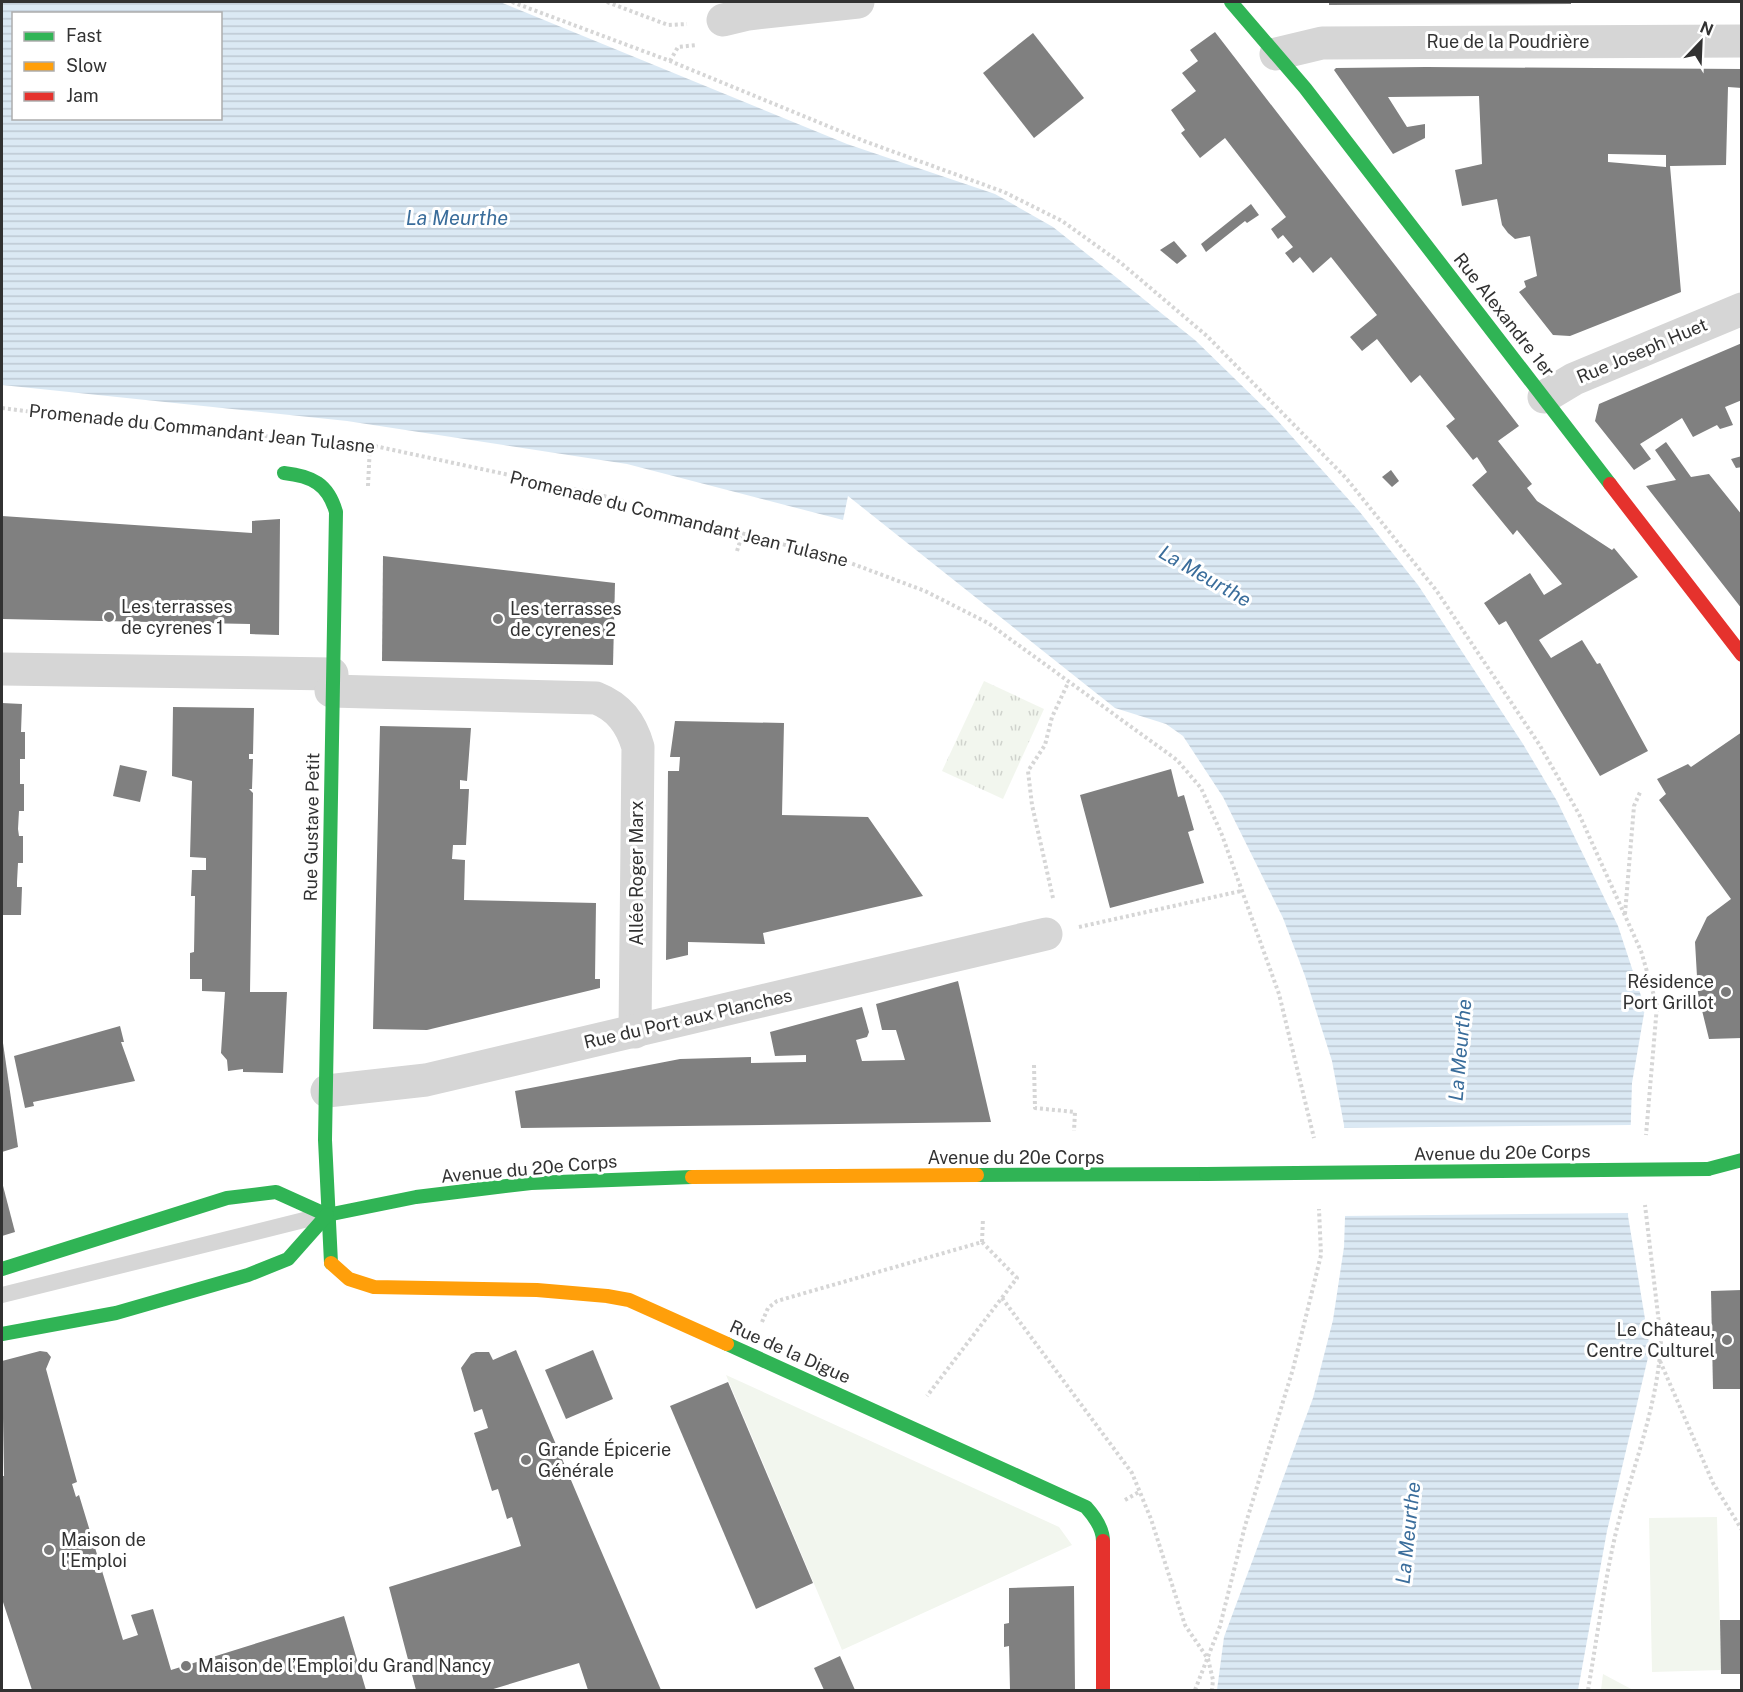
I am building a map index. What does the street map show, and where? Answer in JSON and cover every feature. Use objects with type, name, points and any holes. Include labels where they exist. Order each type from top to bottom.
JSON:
[{"type":"street","points":[[723,20],[748,14],[858,2]]},
{"type":"street","name":"Rue Alexandre 1er","points":[[1231,2],[1276,54],[1742,655]]},
{"type":"street","name":"Rue de la Poudrière","points":[[1276,54],[1322,43],[1742,41]]},
{"type":"street","name":"Rue Joseph Huet","points":[[1544,397],[1574,379],[1742,309]]},
{"type":"street","name":"Rue Gustave Petit","points":[[284,473],[306,475],[323,484],[333,497],[336,512],[331,682],[327,1215]]},
{"type":"street","points":[[2,669],[331,682]]},
{"type":"street","name":"Allée Roger Marx","points":[[331,682],[596,698],[611,704],[624,717],[633,731],[638,747],[635,1032]]},
{"type":"street","name":"Rue du Port aux Planches","points":[[327,1091],[426,1080],[1053,933]]},
{"type":"street","points":[[1708,1169],[1742,1160]]},
{"type":"street","points":[[1708,1169],[1742,1177]]},
{"type":"street","name":"Avenue du 20e Corps","points":[[327,1215],[416,1197],[531,1183],[673,1177],[1708,1169]]},
{"type":"street","points":[[2,1269],[227,1198],[276,1192],[327,1215],[288,1259],[248,1275],[116,1313],[2,1334]]},
{"type":"street","name":"Rue de la Digue","points":[[327,1215],[332,1263],[343,1276],[353,1282],[393,1288],[603,1294],[629,1300],[1086,1507],[1095,1517],[1103,1534],[1103,1690]]},
{"type":"lane","points":[[1708,1169],[1742,1168]]},
{"type":"lane","points":[[2,1295],[327,1215]]},
{"type":"path","points":[[512,2],[670,61],[864,141],[1004,192],[1062,221],[1121,263],[1207,336],[1346,477],[1436,590],[1539,744],[1579,814],[1641,951],[1657,1006],[1646,1140]]},
{"type":"path","points":[[607,2],[668,25],[723,20]]},
{"type":"path","points":[[670,61],[678,47]]},
{"type":"path","name":"Promenade du Commandant Jean Tulasne","points":[[2,408],[131,425],[286,438]]},
{"type":"path","name":"Promenade du Commandant Jean Tulasne","points":[[310,440],[370,445],[593,493],[845,561],[925,591],[988,623],[1134,729]]},
{"type":"path","points":[[738,551],[743,532]]},
{"type":"path","points":[[1068,683],[1052,717],[1045,745],[1028,771],[1053,933],[1241,891]]},
{"type":"path","points":[[1625,915],[1634,806],[1641,790]]},
{"type":"path","points":[[1034,1065],[1035,1108],[1075,1112],[1074,1131]]},
{"type":"path","points":[[1588,1690],[1605,1588],[1660,1361],[1661,1340],[1644,1215],[1645,1194]]},
{"type":"path","points":[[929,1393],[1017,1278],[982,1242],[983,1218]]},
{"type":"path","points":[[763,1320],[768,1308],[777,1301],[982,1242]]},
{"type":"path","points":[[1002,1298],[1132,1473],[1151,1519],[1185,1625],[1208,1659],[1213,1680],[1212,1690]]},
{"type":"path","points":[[1660,1361],[1713,1483],[1742,1530]]},
{"type":"path","points":[[1195,1690],[1208,1659]]},
{"type":"green space","points":[[984,681],[1044,709],[1003,799],[942,771]]},
{"type":"green space","points":[[726,1375],[1059,1527],[1072,1545],[842,1650]]},
{"type":"green space","points":[[1717,1517],[1721,1670],[1652,1672],[1649,1518]]},
{"type":"green space","points":[[1603,1674],[1633,1690],[1601,1690]]},
{"type":"water","name":"La Meurthe","points":[[2,2],[500,2],[847,144],[995,194],[1053,227],[1195,340],[1277,420],[1359,511],[1418,585],[1523,744],[1557,801],[1618,926],[1645,1008],[1632,1083],[1628,1216],[1650,1349],[1607,1531],[1578,1690],[1217,1690],[1224,1637],[1313,1398],[1333,1320],[1344,1247],[1346,1188],[1344,1125],[1332,1061],[1305,976],[1283,918],[1223,797],[1183,736],[1166,724],[1115,708],[848,496],[843,520],[627,464],[347,421],[2,385]]},
{"type":"pier","points":[[1632,1125],[1631,1213],[1342,1216],[1341,1128]]},
{"type":"building","points":[[1329,2],[1571,2],[1571,4],[1329,5]]},
{"type":"building","points":[[1215,32],[1519,426],[1498,441],[1532,484],[1527,488],[1537,501],[1612,550],[1614,548],[1638,577],[1539,640],[1551,658],[1582,640],[1597,664],[1600,663],[1648,751],[1600,776],[1506,621],[1499,625],[1484,603],[1530,573],[1544,595],[1562,584],[1517,530],[1513,535],[1472,485],[1487,472],[1477,457],[1473,460],[1446,426],[1455,419],[1420,375],[1411,383],[1377,339],[1362,351],[1350,337],[1377,315],[1331,257],[1313,273],[1300,257],[1293,263],[1285,253],[1293,247],[1283,235],[1278,239],[1271,229],[1286,217],[1225,138],[1200,158],[1181,133],[1185,130],[1171,110],[1196,91],[1182,73],[1198,61],[1190,50]]},
{"type":"building","points":[[1033,33],[1084,98],[1034,138],[983,73]]},
{"type":"building","points":[[1336,68],[1742,69],[1742,88],[1728,87],[1726,165],[1670,166],[1681,292],[1570,336],[1553,335],[1519,292],[1526,287],[1524,281],[1537,276],[1530,236],[1515,239],[1508,233],[1502,225],[1497,199],[1462,206],[1455,170],[1482,164],[1479,96],[1388,97],[1407,127],[1425,124],[1425,138],[1393,154],[1334,70]],"holes":[[[1608,154],[1666,155],[1666,167],[1608,162]]]},
{"type":"building","points":[[1251,204],[1259,215],[1247,223],[1245,221],[1206,252],[1201,244]]},
{"type":"building","points":[[1174,241],[1187,256],[1177,264],[1160,250]]},
{"type":"building","points":[[1742,343],[1742,400],[1725,407],[1733,425],[1720,429],[1717,425],[1693,437],[1682,418],[1640,444],[1651,459],[1634,470],[1595,421],[1599,404]]},
{"type":"building","points":[[1666,442],[1691,477],[1709,474],[1742,515],[1742,609],[1646,486],[1676,480],[1655,450]]},
{"type":"building","points":[[1742,456],[1742,467],[1736,468],[1731,459]]},
{"type":"building","points":[[1391,470],[1399,481],[1392,487],[1382,477]]},
{"type":"building","points":[[2,516],[252,533],[252,521],[280,519],[279,635],[250,634],[250,624],[2,619]]},
{"type":"building","name":"Les terrasses de cyrenes 2","points":[[383,556],[615,583],[613,665],[382,661]]},
{"type":"building","points":[[2,703],[22,704],[21,732],[25,732],[25,759],[20,759],[20,784],[24,784],[24,811],[19,811],[18,829],[19,836],[23,836],[23,863],[18,863],[17,882],[17,887],[22,887],[21,915],[2,915]]},
{"type":"building","points":[[173,707],[254,708],[253,754],[249,754],[249,759],[253,759],[252,789],[249,789],[253,793],[250,992],[287,992],[283,1073],[243,1072],[243,1069],[228,1071],[227,1060],[221,1053],[225,992],[202,991],[202,979],[190,979],[190,953],[194,952],[195,896],[191,896],[192,870],[206,870],[206,858],[190,857],[192,781],[172,776]]},
{"type":"building","points":[[675,721],[784,723],[782,815],[868,817],[923,896],[763,933],[765,944],[688,942],[688,955],[666,960],[668,771],[679,771],[680,757],[670,757]]},
{"type":"building","points":[[380,726],[471,728],[467,781],[460,780],[460,789],[469,789],[466,845],[453,845],[452,859],[465,860],[464,900],[596,903],[595,979],[600,979],[600,988],[427,1030],[373,1029]]},
{"type":"building","points":[[1742,732],[1742,1038],[1709,1039],[1698,994],[1695,942],[1707,917],[1731,899],[1659,800],[1666,794],[1657,779],[1688,764],[1691,767]]},
{"type":"building","points":[[120,765],[147,771],[140,802],[113,796]]},
{"type":"building","points":[[1171,769],[1178,797],[1184,795],[1194,830],[1188,832],[1204,883],[1110,908],[1080,795]]},
{"type":"building","points":[[958,981],[991,1122],[521,1128],[515,1091],[680,1059],[751,1057],[751,1063],[806,1062],[806,1055],[775,1056],[770,1032],[862,1007],[869,1032],[867,1037],[856,1040],[862,1061],[905,1060],[896,1030],[882,1030],[876,1004]]},
{"type":"building","points":[[120,1026],[124,1042],[121,1042],[135,1081],[33,1102],[34,1106],[25,1108],[14,1056]]},
{"type":"building","points":[[2,1044],[18,1147],[2,1152]]},
{"type":"building","points":[[2,1182],[15,1232],[2,1236]]},
{"type":"building","name":"Le Château, Centre Culturel","points":[[1742,1290],[1742,1389],[1713,1389],[1711,1291]]},
{"type":"building","points":[[516,1350],[661,1690],[588,1690],[579,1663],[490,1690],[416,1690],[389,1587],[521,1546],[512,1517],[507,1519],[498,1489],[492,1491],[474,1433],[488,1428],[482,1409],[474,1412],[461,1368],[471,1354],[476,1352],[489,1352],[493,1360]]},
{"type":"building","points":[[593,1350],[613,1399],[566,1419],[545,1370]]},
{"type":"building","name":"Maison de l'Emploi","points":[[40,1351],[47,1352],[51,1357],[46,1369],[77,1482],[72,1484],[76,1497],[79,1495],[123,1640],[138,1635],[131,1615],[153,1609],[171,1670],[344,1616],[366,1690],[32,1690],[2,1599],[2,1476],[4,1476],[2,1361]]},
{"type":"building","points":[[728,1382],[813,1583],[756,1609],[670,1406]]},
{"type":"building","points":[[1074,1586],[1075,1690],[1010,1690],[1009,1646],[1004,1647],[1004,1624],[1009,1623],[1009,1588]]},
{"type":"building","points":[[1720,1620],[1742,1620],[1742,1674],[1721,1674]]},
{"type":"building","points":[[840,1656],[855,1690],[824,1690],[814,1668]]},
{"type":"traffic: fast","points":[[1231,2],[1305,88],[1610,484]]},
{"type":"traffic: fast","points":[[284,473],[303,476],[318,483],[333,502],[336,512],[325,1140],[331,1263]]},
{"type":"traffic: fast","points":[[1708,1169],[1742,1160]]},
{"type":"traffic: fast","points":[[1206,1174],[1708,1169]]},
{"type":"traffic: fast","points":[[977,1175],[1206,1174]]},
{"type":"traffic: fast","points":[[2,1269],[227,1198],[276,1192],[327,1215],[416,1197],[531,1183],[692,1177]]},
{"type":"traffic: fast","points":[[2,1334],[116,1313],[248,1275],[288,1259],[327,1215]]},
{"type":"traffic: fast","points":[[727,1344],[1086,1507],[1098,1523],[1103,1541]]},
{"type":"traffic: slow","points":[[692,1177],[977,1175]]},
{"type":"traffic: slow","points":[[331,1263],[349,1279],[374,1287],[537,1290],[629,1300],[727,1344]]},
{"type":"traffic: jam","points":[[1610,484],[1742,655]]},
{"type":"traffic: jam","points":[[1103,1541],[1103,1690]]},
{"type":"place","name":"Les terrasses de cyrenes 1","points":[[109,617]]},
{"type":"place","name":"Les terrasses de cyrenes 2","points":[[498,619]]},
{"type":"place","name":"Résidence Port Grillot","points":[[1726,992]]},
{"type":"place","name":"Le Château, Centre Culturel","points":[[1727,1340]]},
{"type":"place","name":"Grande Épicerie Générale","points":[[526,1460]]},
{"type":"place","name":"Maison de l'Emploi","points":[[49,1550]]},
{"type":"place","name":"Maison de l’Emploi du Grand Nancy","points":[[186,1666]]}]
